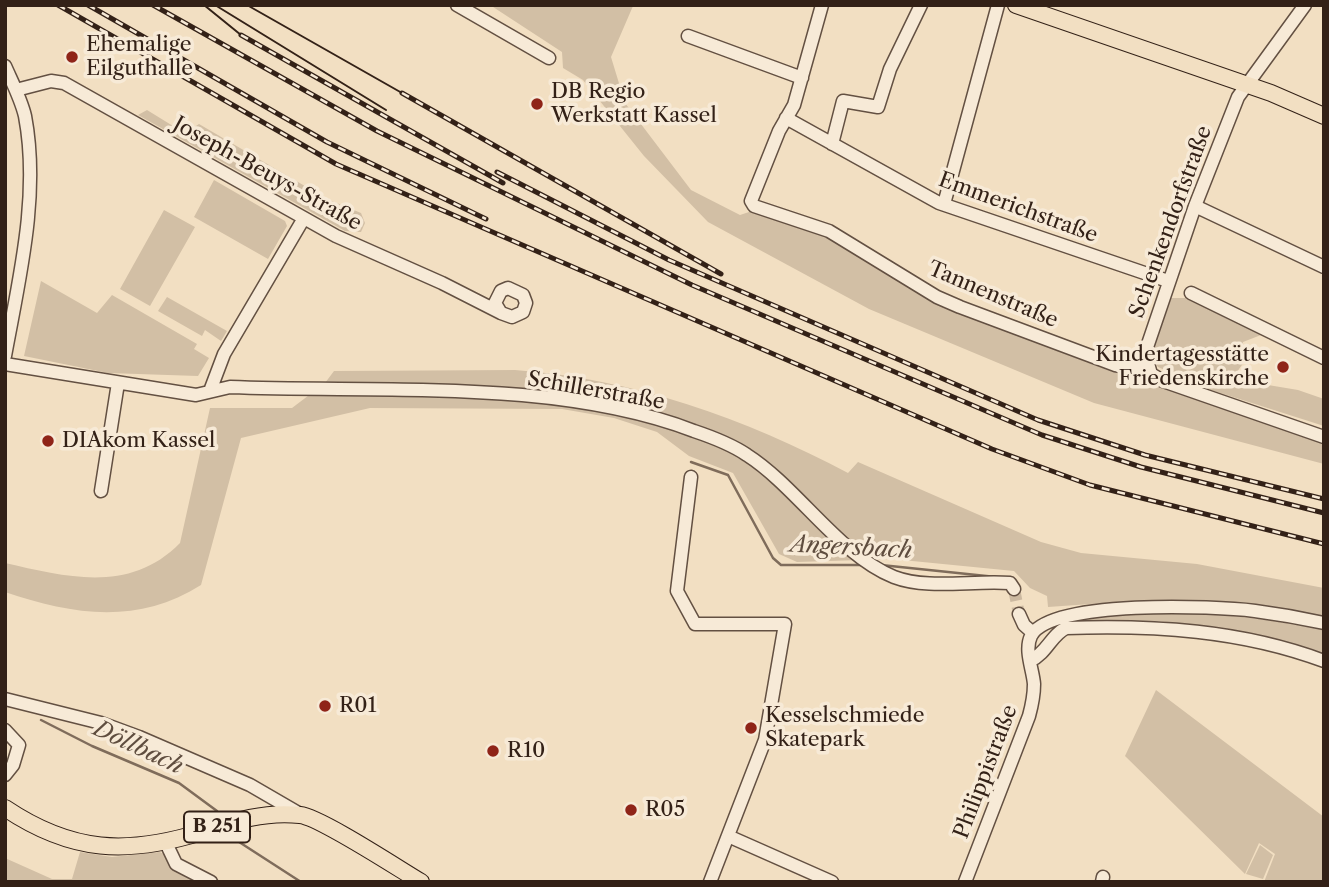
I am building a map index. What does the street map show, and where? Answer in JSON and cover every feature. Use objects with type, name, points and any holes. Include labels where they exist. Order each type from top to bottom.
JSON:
[{"type":"main road","points":[[1016,5],[1246,85],[1324,116]]},
{"type":"main road","name":"B 251","points":[[5,808],[43,831],[91,845],[138,847],[166,843],[259,814],[303,815],[421,882]]},
{"type":"street","points":[[457,5],[549,58]]},
{"type":"street","points":[[786,118],[802,78],[822,5]]},
{"type":"street","points":[[832,144],[843,101],[878,107],[890,69],[921,5]]},
{"type":"street","points":[[944,204],[998,5]]},
{"type":"street","name":"Schenkendorfstraße","points":[[1149,369],[1146,345],[1195,206],[1238,97],[1305,5]]},
{"type":"street","points":[[688,36],[802,78]]},
{"type":"street","points":[[5,66],[24,115],[28,204],[23,257],[5,356]]},
{"type":"street","name":"Joseph-Beuys-Straße","points":[[16,90],[51,81],[64,83],[345,241],[442,283],[501,313]]},
{"type":"street","name":"Emmerichstraße","points":[[786,118],[944,204],[1168,281]]},
{"type":"street","name":"Tannenstraße","points":[[786,118],[773,138],[751,201],[754,206],[829,231],[937,297],[960,307],[1115,365],[1149,369],[1199,395],[1324,437]]},
{"type":"street","points":[[1195,206],[1324,267]]},
{"type":"street","points":[[210,391],[225,354],[304,218]]},
{"type":"street","points":[[1191,293],[1324,358]]},
{"type":"street","name":"Schillerstraße","points":[[5,364],[197,395],[230,387],[507,394],[590,405],[643,416],[690,429],[749,456],[878,569],[913,582],[980,580],[1010,583],[1014,589]]},
{"type":"street","points":[[101,491],[118,383]]},
{"type":"street","points":[[691,477],[677,591],[688,614],[695,624],[708,626],[785,624],[765,740],[710,882]]},
{"type":"street","points":[[1019,614],[1024,625],[1033,633],[1044,624],[1061,617],[1150,607],[1254,611],[1324,623]]},
{"type":"street","points":[[1030,661],[1046,651],[1059,632],[1066,628],[1152,627],[1262,641],[1324,661]]},
{"type":"street","name":"Philippistraße","points":[[965,882],[1029,716],[1034,688],[1028,644],[1033,633]]},
{"type":"street","points":[[5,699],[101,723],[257,789],[303,815]]},
{"type":"street","points":[[5,730],[19,745],[13,765],[5,775]]},
{"type":"street","points":[[257,789],[263,806],[259,814]]},
{"type":"street","points":[[728,836],[831,882]]},
{"type":"street","points":[[166,843],[176,864],[211,882]]},
{"type":"shaded area","points":[[490,5],[633,6],[611,57],[625,103],[691,190],[740,215],[752,211],[829,236],[936,304],[1110,371],[1136,375],[1324,442],[1324,464],[1094,403],[869,309],[708,222],[644,156],[583,80],[563,68],[562,52]]},
{"type":"shaded area","points":[[147,110],[173,126],[190,130],[199,124],[327,199],[361,213],[365,223],[361,232],[345,231],[138,115]]},
{"type":"shaded area","points":[[214,180],[285,221],[287,226],[268,259],[194,217]]},
{"type":"shaded area","points":[[164,210],[195,227],[150,306],[120,289]]},
{"type":"shaded area","points":[[41,281],[97,313],[112,295],[197,344],[194,349],[209,358],[198,376],[108,373],[24,356]]},
{"type":"shaded area","points":[[167,297],[227,331],[221,341],[205,330],[202,336],[158,311]]},
{"type":"shaded area","points":[[1171,298],[1185,298],[1261,335],[1243,342],[1244,362],[1232,379],[1298,390],[1324,399],[1324,426],[1208,389],[1158,367],[1154,360],[1154,342]]},
{"type":"shaded area","points":[[515,370],[602,382],[687,404],[770,435],[848,473],[858,462],[1041,542],[1081,553],[1197,564],[1324,588],[1324,617],[1206,601],[1133,601],[1048,607],[1047,596],[1030,588],[1014,571],[892,559],[797,562],[779,554],[733,473],[689,456],[657,432],[614,418],[562,409],[370,408],[241,438],[201,585],[177,598],[153,606],[104,612],[55,606],[5,592],[5,563],[74,576],[119,575],[140,570],[161,559],[180,543],[210,408],[292,408],[325,383],[334,371]]},
{"type":"shaded area","points":[[1150,612],[1237,617],[1324,630],[1324,658],[1263,638],[1161,621],[1063,625],[1071,620]]},
{"type":"shaded area","points":[[1156,690],[1324,817],[1324,882],[1264,882],[1275,854],[1259,843],[1245,874],[1125,756]]},
{"type":"shaded area","points":[[1260,845],[1273,855],[1263,879],[1246,874]]},
{"type":"shaded area","points":[[80,852],[112,857],[160,852],[166,855],[170,866],[201,882],[5,882],[5,858],[52,879],[72,879]]},
{"type":"waterway","name":"Angersbach","points":[[691,462],[728,475],[773,558],[781,565],[864,565]]},
{"type":"waterway","name":"Angersbach","points":[[881,565],[996,577]]},
{"type":"waterway","name":"Döllbach","points":[[41,720],[92,746],[179,783],[217,811]]},
{"type":"waterway","name":"Döllbach","points":[[236,840],[301,882]]},
{"type":"tunnel","points":[[1014,589],[1019,614]]},
{"type":"tram line","points":[[204,5],[241,35]]},
{"type":"tram line","points":[[215,5],[386,110]]},
{"type":"tram line","points":[[247,5],[402,93]]},
{"type":"railway","points":[[58,5],[336,164],[992,449],[1090,485],[1324,544]]},
{"type":"railway","points":[[88,5],[327,142],[486,219]]},
{"type":"railway","points":[[153,5],[377,131],[692,285],[1042,435],[1141,467],[1324,513]]},
{"type":"railway","points":[[241,35],[503,183]]},
{"type":"railway","points":[[402,93],[721,274]]},
{"type":"railway","points":[[497,172],[669,260],[1038,420],[1145,455],[1324,499]]},
{"type":"place","name":"Ehemalige Eilguthalle","points":[[72,57]]},
{"type":"place","name":"DB Regio Werkstatt Kassel","points":[[537,104]]},
{"type":"place","name":"Kindertagesstätte Friedenskirche","points":[[1283,367]]},
{"type":"place","name":"DIAkom Kassel","points":[[48,441]]},
{"type":"place","name":"R01","points":[[325,706]]},
{"type":"place","name":"Kesselschmiede Skatepark","points":[[751,728]]},
{"type":"place","name":"R10","points":[[493,751]]},
{"type":"place","name":"R05","points":[[631,810]]}]
